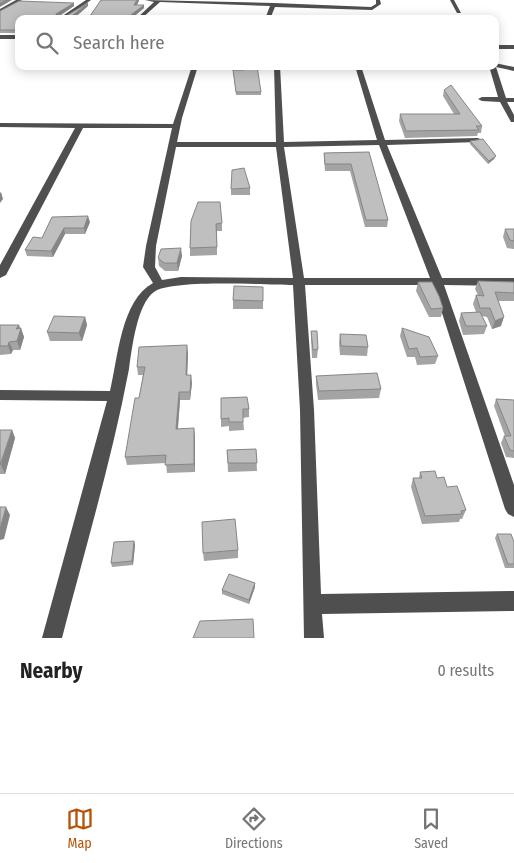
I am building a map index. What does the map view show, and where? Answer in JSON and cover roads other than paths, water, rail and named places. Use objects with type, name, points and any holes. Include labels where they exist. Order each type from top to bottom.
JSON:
[{"type":"street","points":[[0,11],[20,0]]},
{"type":"street","points":[[66,15],[89,0]]},
{"type":"street","points":[[147,0],[242,1],[274,4],[310,3],[372,9],[379,4],[378,0]]},
{"type":"street","points":[[143,15],[160,0]]},
{"type":"street","points":[[452,0],[458,12]]},
{"type":"street","points":[[269,15],[274,4]]},
{"type":"street","points":[[372,9],[375,15]]},
{"type":"street","points":[[0,37],[15,37]]},
{"type":"street","points":[[499,47],[514,47]]},
{"type":"street","points":[[499,66],[514,70]]},
{"type":"street","points":[[160,284],[149,267],[151,246],[176,126],[194,70]]},
{"type":"street","points":[[277,70],[280,145],[299,281],[307,410],[314,638]]},
{"type":"street","points":[[359,70],[382,142],[437,281],[514,509]]},
{"type":"street","points":[[493,70],[505,107],[514,120]]},
{"type":"street","points":[[482,99],[514,100]]},
{"type":"street","points":[[0,125],[176,126]]},
{"type":"street","points":[[0,275],[80,126]]},
{"type":"street","points":[[173,144],[280,145],[478,140]]},
{"type":"street","points":[[52,638],[116,396],[136,308],[145,293],[160,284],[207,281],[514,282]]},
{"type":"street","points":[[0,395],[116,396]]},
{"type":"street","points":[[312,604],[514,601]]}]
